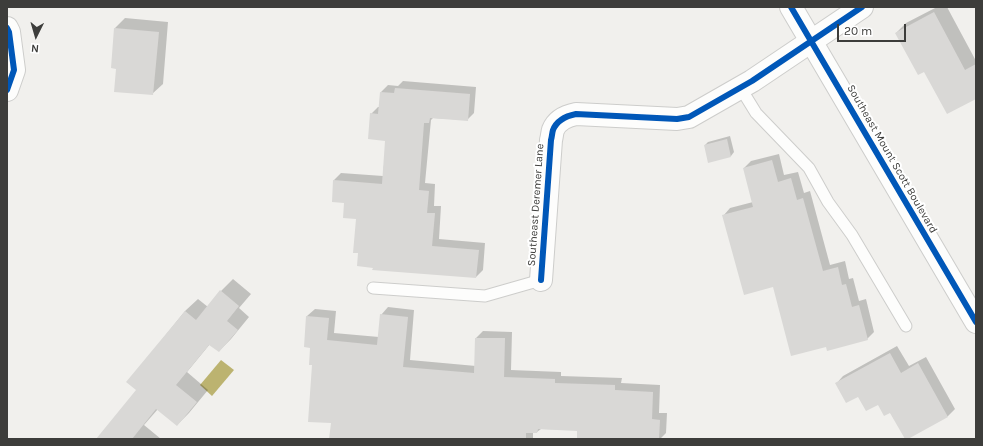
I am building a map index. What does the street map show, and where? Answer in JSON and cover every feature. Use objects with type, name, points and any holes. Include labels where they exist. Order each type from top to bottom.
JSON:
[{"type":"street","name":"Southeast Mount Scott Boulevard","points":[[791,7],[976,322]]},
{"type":"street","name":"Southeast Deremer Lane","points":[[541,280],[551,140],[553,130],[558,122],[567,116],[576,114],[677,119],[689,117],[752,81],[862,7]]},
{"type":"street","points":[[7,28],[9,32],[14,70],[7,90]]},
{"type":"lane","points":[[740,87],[756,113],[809,168],[828,202],[852,235],[906,326]]},
{"type":"lane","points":[[373,288],[485,296],[541,280]]},
{"type":"shaded area","points":[[221,360],[234,370],[212,396],[200,385]]},
{"type":"building","points":[[934,12],[965,70],[976,64],[976,99],[947,114],[924,72],[918,75],[895,33]]},
{"type":"building","points":[[114,28],[159,32],[153,95],[114,92],[116,69],[111,68]]},
{"type":"building","points":[[395,88],[470,94],[468,121],[430,118],[429,123],[424,123],[419,190],[429,191],[427,213],[435,213],[432,246],[479,250],[476,278],[372,270],[373,268],[357,266],[358,253],[353,253],[356,219],[343,218],[344,203],[332,202],[333,180],[382,184],[385,141],[368,139],[370,113],[378,114],[380,92],[394,93]]},
{"type":"building","points":[[727,139],[731,157],[708,163],[704,145]]},
{"type":"building","points":[[772,160],[778,182],[791,178],[797,200],[803,198],[823,271],[838,267],[842,285],[846,284],[852,307],[859,305],[868,340],[827,351],[826,347],[791,356],[773,287],[744,295],[722,215],[753,207],[743,168]]},
{"type":"building","points":[[220,290],[239,306],[227,321],[238,330],[219,352],[209,345],[176,385],[197,402],[177,426],[156,409],[132,439],[96,439],[136,390],[126,382],[185,311],[196,320]]},
{"type":"building","points":[[380,314],[408,317],[403,367],[474,373],[475,338],[505,338],[504,377],[555,379],[555,383],[615,385],[615,390],[653,392],[652,419],[660,420],[659,439],[577,439],[577,431],[538,429],[537,433],[526,433],[526,439],[329,439],[331,423],[308,422],[312,365],[309,365],[310,348],[304,347],[306,316],[329,318],[327,340],[377,345]]},
{"type":"building","points":[[890,353],[901,373],[918,363],[948,417],[908,439],[905,439],[890,413],[884,416],[878,405],[866,411],[858,397],[846,403],[835,383]]},
{"type":"cycle path","points":[[791,7],[976,322]]},
{"type":"cycle path","points":[[541,280],[551,140],[553,130],[559,121],[565,117],[576,114],[677,119],[689,117],[752,81],[862,7]]},
{"type":"cycle path","points":[[7,28],[9,32],[14,70],[7,90]]}]
